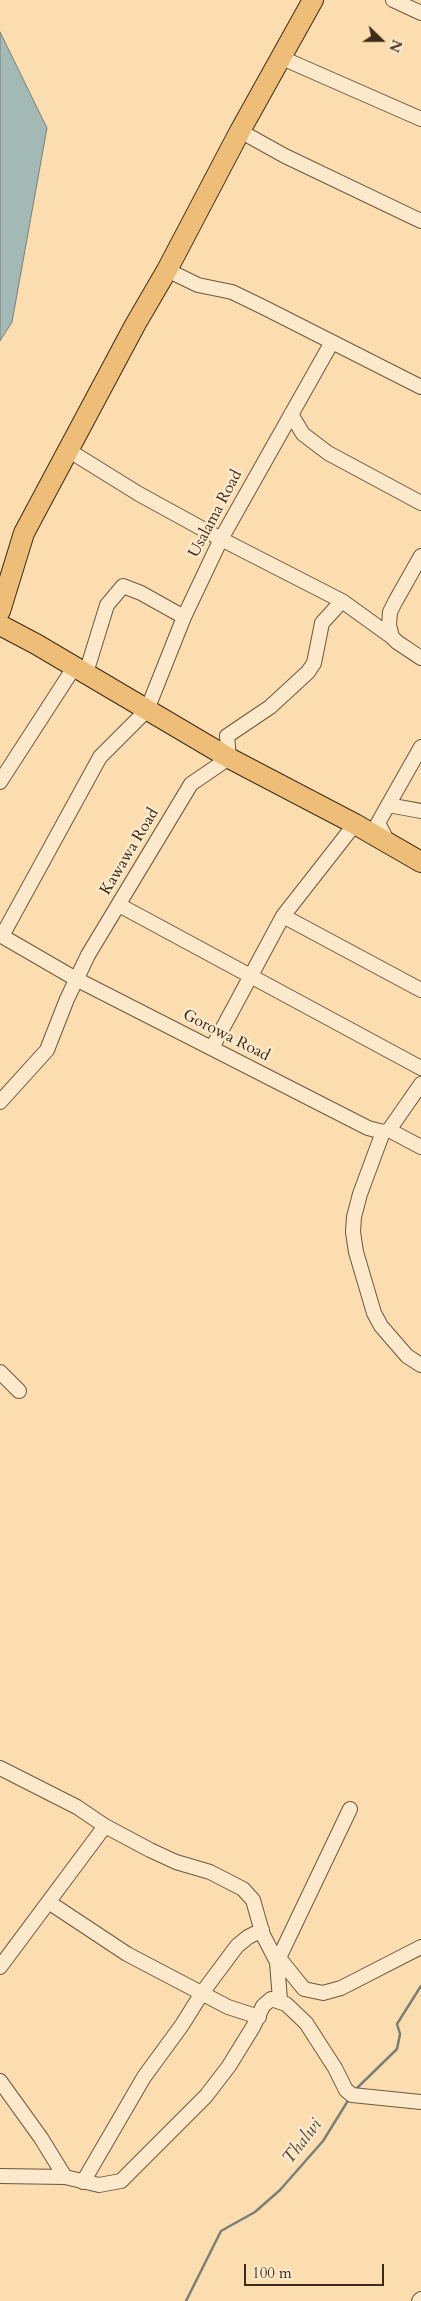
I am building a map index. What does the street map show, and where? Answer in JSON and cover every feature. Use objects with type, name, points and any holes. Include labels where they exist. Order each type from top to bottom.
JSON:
[{"type":"highway","points":[[312,0],[24,533],[1,623],[229,758],[355,824],[421,862]]},
{"type":"highway","points":[[24,533],[8,612],[36,644]]},
{"type":"street","points":[[393,0],[421,13]]},
{"type":"street","points":[[282,58],[421,119]]},
{"type":"street","points":[[240,131],[285,156],[421,221]]},
{"type":"street","points":[[167,270],[198,285],[232,292],[421,387]]},
{"type":"street","name":"Usalama Road","points":[[147,710],[184,616],[221,539],[332,342]]},
{"type":"street","points":[[291,414],[304,434],[328,453],[421,503]]},
{"type":"street","points":[[68,450],[139,494],[221,539],[342,601],[421,658]]},
{"type":"street","points":[[392,637],[389,625],[390,612],[421,556]]},
{"type":"street","points":[[0,782],[80,670],[108,605],[123,586],[142,593],[184,616]]},
{"type":"street","points":[[229,758],[227,736],[270,707],[308,672],[314,663],[322,623],[342,601]]},
{"type":"street","points":[[1,936],[100,757],[147,710]]},
{"type":"street","points":[[389,844],[378,823],[421,747]]},
{"type":"street","name":"Kawawa Road","points":[[0,1102],[47,1050],[76,979],[191,784],[229,758]]},
{"type":"street","points":[[388,805],[421,811]]},
{"type":"street","points":[[212,1048],[283,916],[355,824]]},
{"type":"street","points":[[119,905],[421,1068]]},
{"type":"street","points":[[283,916],[421,990]]},
{"type":"street","name":"Gorowa Road","points":[[1,936],[76,979],[333,1111],[368,1128],[386,1131],[421,1147]]},
{"type":"street","points":[[421,1084],[386,1131],[366,1178],[354,1217],[353,1232],[356,1252],[374,1313],[381,1326],[407,1356],[421,1365]]},
{"type":"street","points":[[0,1372],[19,1391]]},
{"type":"street","points":[[0,1768],[77,1807],[105,1826],[170,1860],[210,1872],[243,1889],[253,1900],[262,1930],[278,1960],[304,1989],[323,1993],[341,1988],[421,1947]]},
{"type":"street","points":[[280,2000],[278,1960],[350,1809]]},
{"type":"street","points":[[0,1968],[50,1903],[105,1826]]},
{"type":"street","points":[[50,1903],[128,1954],[228,2007],[259,2017]]},
{"type":"street","points":[[83,2182],[144,2076],[182,2025],[202,1993],[237,1946],[248,1937],[262,1930]]},
{"type":"street","points":[[0,2176],[65,2178],[108,2184],[121,2181],[206,2096],[230,2066],[266,2002],[271,1999],[280,2000],[294,2009],[306,2023],[335,2068],[346,2090],[352,2095],[421,2102]]},
{"type":"street","points":[[0,2081],[41,2138],[65,2178]]},
{"type":"water","points":[[0,32],[47,128],[12,322],[0,341]]},
{"type":"waterway","name":"Thalwi","points":[[355,2090],[397,2049],[400,2034],[397,2024],[421,1986]]},
{"type":"waterway","name":"Thalwi","points":[[186,2301],[221,2231],[255,2212],[280,2190],[323,2141],[349,2099]]}]
